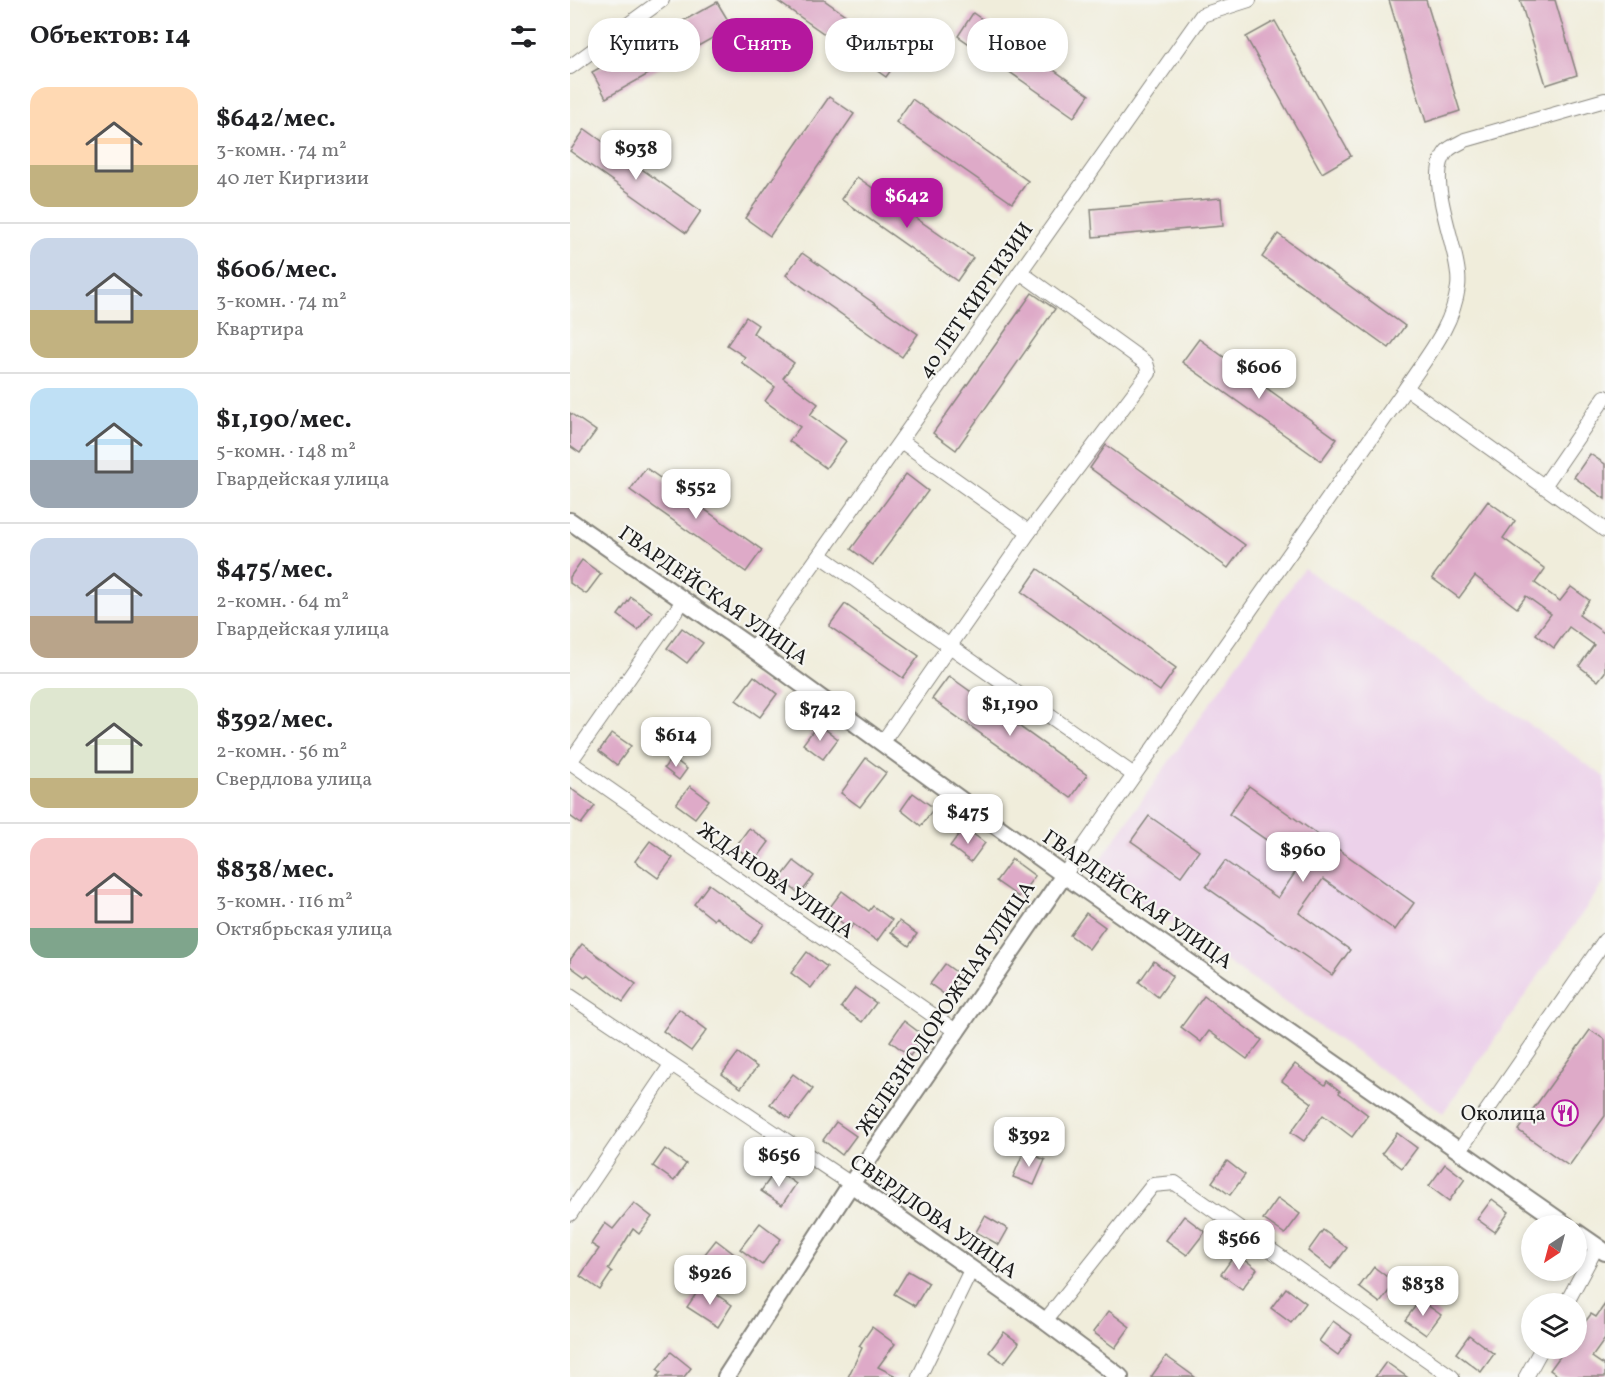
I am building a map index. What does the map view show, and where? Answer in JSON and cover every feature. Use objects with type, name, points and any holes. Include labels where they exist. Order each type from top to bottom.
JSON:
[{"type":"street","points":[[570,67],[662,0]]},
{"type":"street","name":"40 ЛЕТ КИРГИЗИИ","points":[[753,649],[1202,15],[1249,0]]},
{"type":"street","points":[[1064,875],[1406,388],[1438,341],[1452,315],[1458,284],[1450,232],[1438,187],[1440,164],[1448,150],[1465,140],[1605,100]]},
{"type":"street","points":[[882,743],[1029,532],[1147,377],[1149,368],[1146,363],[1020,273]]},
{"type":"street","points":[[1406,388],[1605,530]]},
{"type":"street","points":[[1544,486],[1605,397]]},
{"type":"street","points":[[901,441],[1029,532]]},
{"type":"street","name":"ГВАРДЕЙСКАЯ УЛИЦА","points":[[570,520],[753,649],[1064,875],[1551,1215]]},
{"type":"street","points":[[820,555],[1134,775]]},
{"type":"street","points":[[570,762],[683,601]]},
{"type":"street","name":"ЖДАНОВА УЛИЦА","points":[[570,762],[957,1032]]},
{"type":"street","name":"ЖЕЛЕЗНОДОРОЖНАЯ УЛИЦА","points":[[726,1377],[851,1184],[1064,875]]},
{"type":"street","points":[[1459,1150],[1605,940]]},
{"type":"street","name":"СВЕРДЛОВА УЛИЦА","points":[[570,996],[851,1184],[1120,1377]]},
{"type":"street","points":[[570,1214],[671,1065]]},
{"type":"street","points":[[1045,1322],[1153,1185],[1175,1183],[1452,1377]]},
{"type":"street","points":[[1573,1293],[1601,1249],[1587,1239]]},
{"type":"street","points":[[919,1377],[971,1270]]},
{"type":"street","points":[[1526,1377],[1536,1359]]},
{"type":"shaded area","points":[[1304,568],[1605,777],[1605,881],[1443,1113],[1094,869]]},
{"type":"building","points":[[776,0],[824,0],[850,18],[825,18],[825,34],[813,26],[813,18],[802,18]]},
{"type":"building","points":[[1389,0],[1426,0],[1460,111],[1426,122]]},
{"type":"building","points":[[1520,0],[1555,0],[1577,75],[1546,85]]},
{"type":"building","points":[[717,2],[727,18],[712,18],[712,38],[700,45],[700,18],[688,18]]},
{"type":"building","points":[[973,13],[980,18],[970,18]]},
{"type":"building","points":[[1275,21],[1351,156],[1322,173],[1246,37]]},
{"type":"building","points":[[967,22],[967,42],[958,36]]},
{"type":"building","points":[[592,72],[652,72],[606,98]]},
{"type":"building","points":[[879,72],[890,72],[886,77]]},
{"type":"building","points":[[1010,72],[1056,72],[1089,95],[1074,117]]},
{"type":"building","points":[[829,97],[854,114],[770,236],[745,218]]},
{"type":"building","points":[[912,99],[1028,181],[1012,203],[896,122]]},
{"type":"building","points":[[585,129],[701,211],[686,233],[570,151]]},
{"type":"building","points":[[857,177],[973,258],[957,281],[841,199]]},
{"type":"building","points":[[1221,198],[1223,226],[1093,237],[1091,209]]},
{"type":"building","points":[[1278,234],[1405,326],[1389,348],[1262,257]]},
{"type":"building","points":[[802,253],[918,334],[902,357],[786,275]]},
{"type":"building","points":[[1032,293],[1055,309],[956,450],[933,433]]},
{"type":"building","points":[[746,317],[758,325],[753,333],[794,363],[783,378],[818,404],[810,415],[846,441],[826,468],[789,441],[800,427],[765,401],[775,387],[741,362],[745,357],[727,345]]},
{"type":"building","points":[[1199,339],[1337,439],[1321,461],[1182,362]]},
{"type":"building","points":[[570,413],[596,431],[580,453],[570,446]]},
{"type":"building","points":[[1106,445],[1245,545],[1228,568],[1090,468]]},
{"type":"building","points":[[1590,454],[1605,464],[1605,499],[1574,477]]},
{"type":"building","points":[[646,468],[762,550],[746,572],[630,490]]},
{"type":"building","points":[[906,474],[928,491],[873,565],[851,549]]},
{"type":"building","points":[[1488,501],[1515,521],[1503,538],[1545,569],[1535,583],[1560,601],[1571,587],[1589,600],[1579,615],[1604,633],[1605,631],[1605,672],[1598,681],[1579,666],[1594,645],[1569,627],[1554,648],[1536,634],[1551,614],[1526,596],[1517,608],[1475,576],[1459,598],[1432,578]]},
{"type":"building","points":[[582,560],[601,574],[586,594],[570,583],[570,577]]},
{"type":"building","points":[[1038,569],[1176,668],[1160,691],[1022,592]]},
{"type":"building","points":[[631,597],[652,612],[638,630],[618,615]]},
{"type":"building","points":[[845,604],[919,656],[903,678],[829,626]]},
{"type":"building","points":[[682,628],[703,643],[687,663],[667,648]]},
{"type":"building","points":[[754,676],[777,694],[760,717],[736,700]]},
{"type":"building","points":[[949,676],[1087,775],[1071,798],[932,699]]},
{"type":"building","points":[[818,724],[838,739],[823,759],[803,744]]},
{"type":"building","points":[[612,733],[631,746],[617,765],[599,751]]},
{"type":"building","points":[[672,757],[687,769],[679,780],[664,768]]},
{"type":"building","points":[[866,758],[886,773],[860,807],[841,793]]},
{"type":"building","points":[[690,786],[709,800],[695,818],[676,804]]},
{"type":"building","points":[[1249,786],[1414,903],[1395,930],[1323,879],[1299,913],[1350,950],[1332,975],[1206,887],[1225,861],[1278,898],[1301,864],[1229,814]]},
{"type":"building","points":[[570,788],[595,806],[581,824],[570,816]]},
{"type":"building","points":[[913,793],[934,808],[921,826],[901,810]]},
{"type":"building","points":[[1149,816],[1199,851],[1181,876],[1131,841]]},
{"type":"building","points":[[964,827],[985,843],[971,862],[950,846]]},
{"type":"building","points":[[749,828],[769,842],[755,861],[735,847]]},
{"type":"building","points":[[650,841],[673,858],[658,878],[635,861]]},
{"type":"building","points":[[1012,859],[1035,876],[1019,897],[996,881]]},
{"type":"building","points":[[794,861],[814,876],[800,894],[780,879]]},
{"type":"building","points":[[709,884],[764,924],[751,943],[716,917],[714,920],[694,904]]},
{"type":"building","points":[[842,891],[869,911],[873,906],[892,920],[877,941],[853,924],[850,929],[827,911]]},
{"type":"building","points":[[1086,913],[1105,927],[1089,949],[1070,935]]},
{"type":"building","points":[[899,921],[917,934],[909,946],[891,932]]},
{"type":"building","points":[[582,944],[636,984],[623,1002],[587,975],[585,977],[570,966],[570,960]]},
{"type":"building","points":[[807,952],[827,967],[811,988],[791,973]]},
{"type":"building","points":[[1154,961],[1173,976],[1158,997],[1139,982]]},
{"type":"building","points":[[945,964],[963,977],[948,997],[930,984]]},
{"type":"building","points":[[855,988],[876,1003],[862,1022],[841,1007]]},
{"type":"building","points":[[1204,996],[1262,1040],[1247,1059],[1209,1031],[1201,1042],[1181,1027]]},
{"type":"building","points":[[679,1009],[707,1030],[691,1051],[663,1031]]},
{"type":"building","points":[[904,1021],[924,1036],[910,1056],[890,1041]]},
{"type":"building","points":[[1590,1030],[1605,1040],[1605,1116],[1569,1166],[1518,1130]]},
{"type":"building","points":[[738,1053],[757,1067],[741,1088],[722,1074]]},
{"type":"building","points":[[1295,1064],[1325,1085],[1327,1081],[1368,1115],[1352,1137],[1323,1115],[1304,1141],[1291,1132],[1312,1103],[1282,1081]]},
{"type":"building","points":[[793,1074],[813,1089],[790,1119],[770,1104]]},
{"type":"building","points":[[836,1122],[856,1136],[842,1155],[823,1140]]},
{"type":"building","points":[[1397,1133],[1417,1148],[1402,1168],[1382,1153]]},
{"type":"building","points":[[665,1149],[686,1164],[674,1181],[653,1166]]},
{"type":"building","points":[[1024,1151],[1045,1160],[1034,1185],[1013,1177]]},
{"type":"building","points":[[1227,1161],[1245,1175],[1230,1195],[1212,1182]]},
{"type":"building","points":[[1445,1164],[1465,1179],[1449,1201],[1429,1186]]},
{"type":"building","points":[[776,1170],[796,1184],[782,1205],[761,1191]]},
{"type":"building","points":[[1278,1198],[1300,1214],[1285,1234],[1263,1219]]},
{"type":"building","points":[[1492,1199],[1509,1212],[1495,1232],[1477,1219]]},
{"type":"building","points":[[634,1203],[652,1217],[639,1234],[633,1229],[608,1269],[612,1272],[600,1290],[580,1276],[599,1249],[591,1244],[605,1223],[613,1229]]},
{"type":"building","points":[[985,1216],[1008,1229],[999,1245],[976,1232]]},
{"type":"building","points":[[1184,1216],[1205,1232],[1187,1255],[1166,1240]]},
{"type":"building","points":[[760,1223],[781,1239],[762,1265],[740,1249]]},
{"type":"building","points":[[1323,1230],[1347,1248],[1331,1269],[1308,1251]]},
{"type":"building","points":[[716,1240],[734,1254],[718,1274],[700,1260]]},
{"type":"building","points":[[1236,1253],[1257,1269],[1242,1289],[1221,1274]]},
{"type":"building","points":[[1374,1267],[1395,1283],[1380,1303],[1359,1287]]},
{"type":"building","points":[[908,1271],[929,1283],[915,1306],[894,1294]]},
{"type":"building","points":[[702,1285],[732,1305],[718,1327],[687,1307]]},
{"type":"building","points":[[1286,1288],[1306,1303],[1291,1323],[1271,1308]]},
{"type":"building","points":[[1420,1300],[1441,1315],[1426,1335],[1405,1320]]},
{"type":"building","points":[[1605,1304],[1605,1339],[1592,1357],[1605,1366],[1605,1377],[1560,1377],[1550,1370],[1558,1359],[1587,1359],[1587,1319],[1591,1314],[1596,1317]]},
{"type":"building","points":[[1109,1311],[1130,1327],[1115,1348],[1093,1332]]},
{"type":"building","points":[[1333,1321],[1352,1335],[1338,1355],[1319,1341]]},
{"type":"building","points":[[872,1327],[895,1344],[878,1367],[898,1377],[848,1377],[862,1348],[859,1346]]},
{"type":"building","points":[[1004,1332],[1019,1343],[1004,1363],[989,1352]]},
{"type":"building","points":[[1469,1335],[1494,1354],[1481,1372],[1456,1353]]},
{"type":"building","points":[[671,1352],[691,1368],[684,1377],[657,1377],[661,1372],[657,1369]]},
{"type":"building","points":[[1166,1356],[1195,1377],[1151,1377]]},
{"type":"building","points":[[1386,1362],[1407,1377],[1375,1377]]},
{"type":"place","name":"Околица","points":[[1565,1113]]}]
